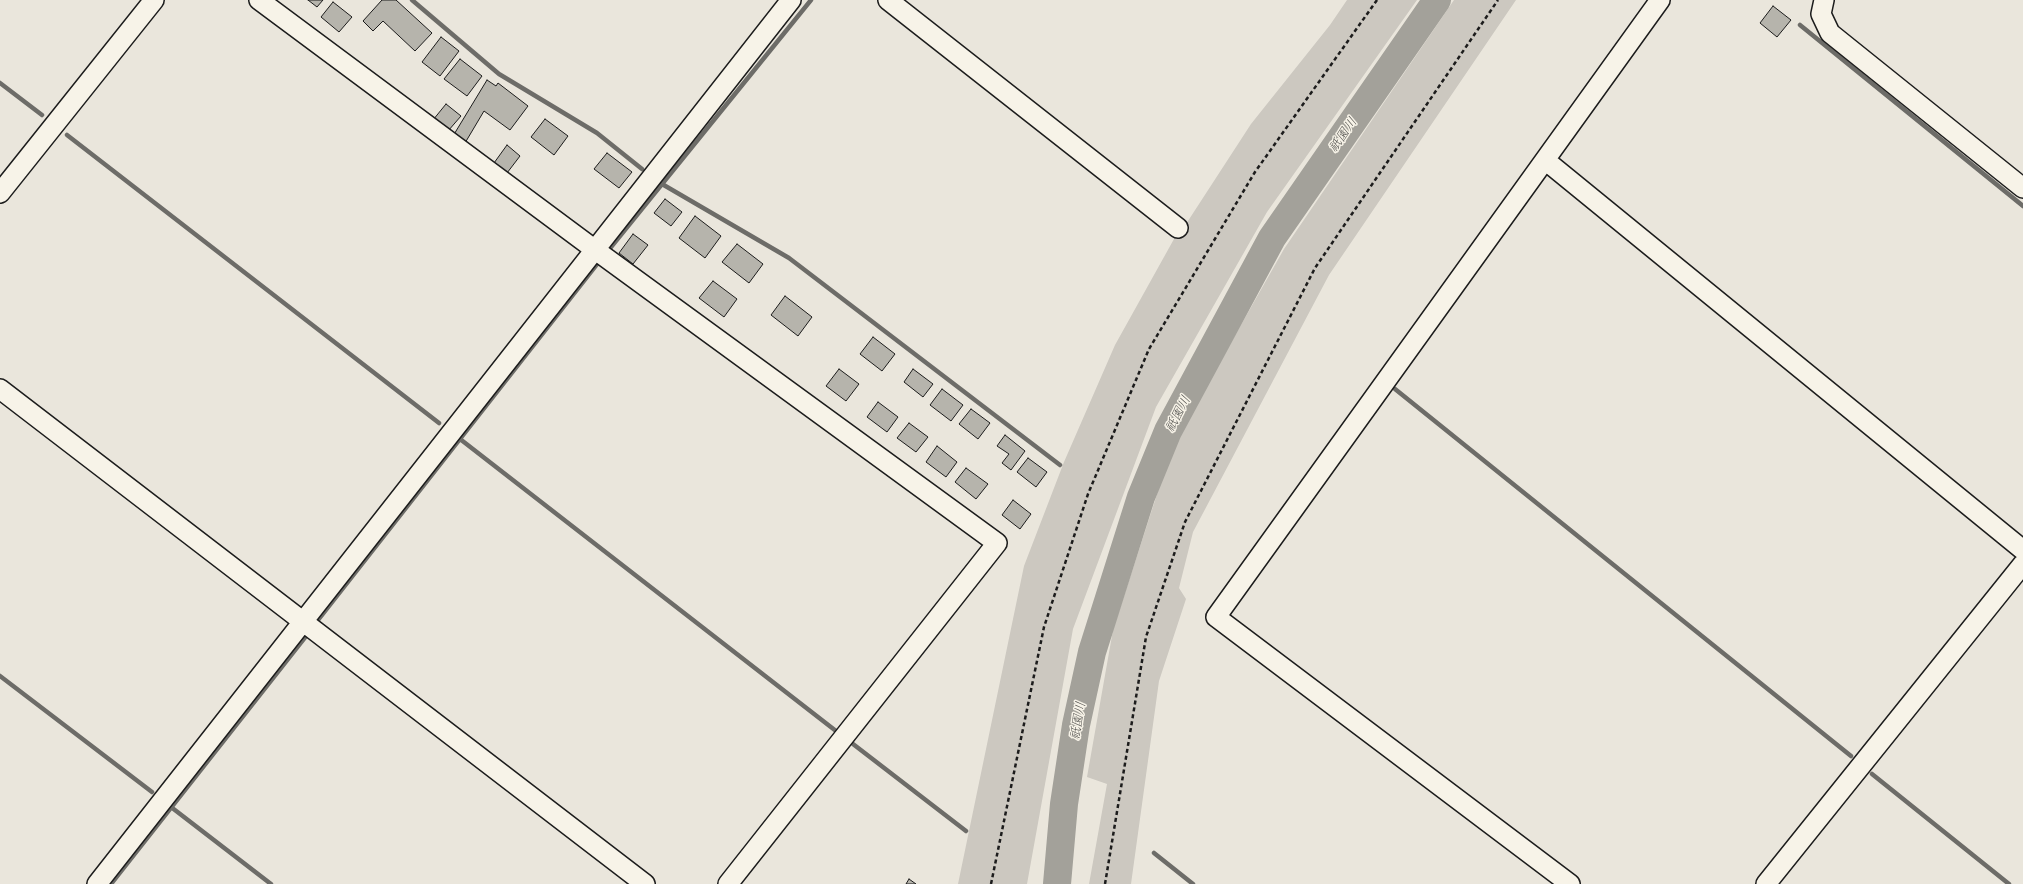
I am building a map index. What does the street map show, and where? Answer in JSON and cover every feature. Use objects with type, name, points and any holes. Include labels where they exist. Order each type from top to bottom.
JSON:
[{"type":"street","points":[[0,193],[154,0]]},
{"type":"street","points":[[259,0],[602,254],[997,543],[728,884]]},
{"type":"street","points":[[97,884],[302,621],[602,254],[791,0]]},
{"type":"street","points":[[888,0],[1178,228]]},
{"type":"street","points":[[1570,884],[1216,617],[1660,0]]},
{"type":"street","points":[[1824,0],[1821,14],[1830,33],[2023,188]]},
{"type":"street","points":[[1545,160],[2023,550]]},
{"type":"street","points":[[0,389],[645,884]]},
{"type":"street","points":[[1766,884],[2023,564]]},
{"type":"path","points":[[991,884],[1044,627],[1088,494],[1148,349],[1255,172],[1377,0]]},
{"type":"path","points":[[1105,884],[1146,637],[1185,522],[1315,268],[1498,0]]},
{"type":"shaded area","points":[[1347,0],[1417,0],[1267,212],[1156,407],[1073,629],[1027,884],[958,884],[1024,566],[1064,462],[1115,345],[1174,239],[1186,224],[1251,124],[1330,25]]},
{"type":"shaded area","points":[[1454,0],[1516,0],[1329,275],[1193,532],[1179,588],[1186,599],[1159,681],[1131,884],[1089,884],[1107,784],[1087,777],[1113,630],[1173,445],[1284,249]]},
{"type":"building","points":[[308,0],[323,0],[317,7]]},
{"type":"building","points":[[382,0],[396,0],[432,33],[415,51],[383,21],[373,31],[363,21]]},
{"type":"building","points":[[333,2],[352,17],[339,32],[321,17]]},
{"type":"building","points":[[1773,6],[1791,20],[1777,37],[1760,23]]},
{"type":"building","points":[[441,37],[459,51],[440,76],[422,62]]},
{"type":"building","points":[[460,59],[482,76],[467,96],[444,79]]},
{"type":"building","points":[[487,80],[496,86],[498,83],[528,106],[510,130],[484,111],[465,143],[453,136]]},
{"type":"building","points":[[446,104],[461,116],[448,131],[433,120]]},
{"type":"building","points":[[545,119],[568,136],[554,155],[531,137]]},
{"type":"building","points":[[507,145],[520,156],[507,173],[494,163]]},
{"type":"building","points":[[607,153],[632,172],[619,188],[594,169]]},
{"type":"building","points":[[665,199],[682,212],[671,226],[654,213]]},
{"type":"building","points":[[695,216],[721,236],[705,258],[679,238]]},
{"type":"building","points":[[633,234],[648,245],[633,264],[619,253]]},
{"type":"building","points":[[737,244],[763,264],[749,283],[722,262]]},
{"type":"building","points":[[713,281],[737,299],[724,317],[699,298]]},
{"type":"building","points":[[785,296],[812,317],[798,336],[771,315]]},
{"type":"building","points":[[873,337],[895,354],[882,371],[860,354]]},
{"type":"building","points":[[839,369],[859,384],[846,401],[826,386]]},
{"type":"building","points":[[913,369],[933,384],[923,397],[904,382]]},
{"type":"building","points":[[942,389],[963,405],[951,421],[930,405]]},
{"type":"building","points":[[878,402],[898,417],[887,432],[867,417]]},
{"type":"building","points":[[971,409],[990,423],[978,439],[959,424]]},
{"type":"building","points":[[909,423],[928,437],[916,452],[897,438]]},
{"type":"building","points":[[1005,435],[1025,451],[1011,470],[1002,463],[1009,454],[997,446]]},
{"type":"building","points":[[937,446],[957,462],[946,477],[926,462]]},
{"type":"building","points":[[1028,458],[1047,472],[1036,487],[1017,472]]},
{"type":"building","points":[[966,468],[988,484],[976,499],[955,482]]},
{"type":"building","points":[[1013,500],[1031,514],[1020,529],[1002,515]]},
{"type":"building","points":[[909,879],[916,884],[906,884]]},
{"type":"waterway","points":[[412,0],[499,74],[597,133],[642,169]]},
{"type":"waterway","points":[[607,252],[811,0]]},
{"type":"waterway","name":"祇園川","points":[[1057,884],[1064,804],[1076,725],[1092,652],[1141,497],[1168,431],[1272,238],[1437,0]]},
{"type":"waterway","points":[[1800,25],[2023,206]]},
{"type":"waterway","points":[[0,83],[42,115]]},
{"type":"waterway","points":[[67,135],[439,423]]},
{"type":"waterway","points":[[662,184],[789,258],[1060,465]]},
{"type":"waterway","points":[[314,625],[601,259]]},
{"type":"waterway","points":[[1395,389],[1851,756]]},
{"type":"waterway","points":[[460,439],[836,731]]},
{"type":"waterway","points":[[111,884],[310,631]]},
{"type":"waterway","points":[[0,676],[152,792]]},
{"type":"waterway","points":[[853,744],[966,831]]},
{"type":"waterway","points":[[1872,774],[2009,884]]},
{"type":"waterway","points":[[171,807],[271,884]]},
{"type":"waterway","points":[[1154,853],[1193,884]]}]
